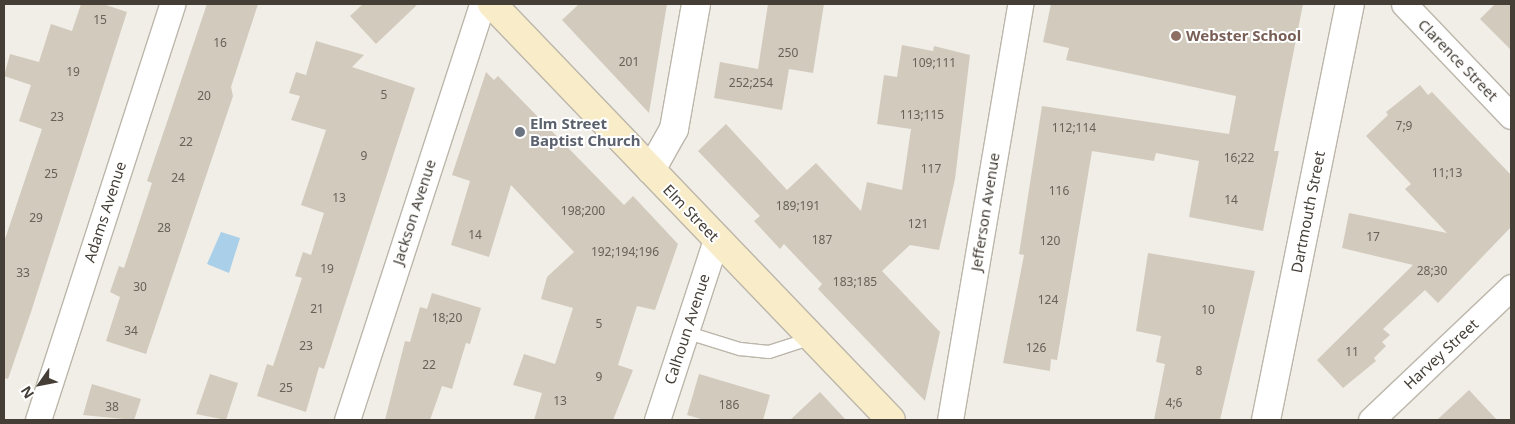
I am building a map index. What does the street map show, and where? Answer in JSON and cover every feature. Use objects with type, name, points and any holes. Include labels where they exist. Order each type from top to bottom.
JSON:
[{"type":"main road","name":"Elm Street","points":[[492,4],[891,420]]},
{"type":"street","name":"Adams Avenue","points":[[38,420],[172,4]]},
{"type":"street","name":"Jackson Avenue","points":[[347,420],[482,4]]},
{"type":"street","points":[[651,170],[674,129],[696,4]]},
{"type":"street","name":"Jefferson Avenue","points":[[950,420],[1020,4]]},
{"type":"street","name":"Dartmouth Street","points":[[1266,420],[1350,4]]},
{"type":"street","name":"Clarence Street","points":[[1404,4],[1511,116]]},
{"type":"street","name":"Calhoun Avenue","points":[[657,420],[716,238]]},
{"type":"street","name":"Harvey Street","points":[[1371,420],[1511,287]]},
{"type":"lane","points":[[685,332],[740,350],[769,352],[812,338]]},
{"type":"water","points":[[221,232],[240,238],[229,273],[207,264]]},
{"type":"building","points":[[81,4],[103,4],[127,12],[8,379],[4,378],[4,242],[42,129],[19,121],[31,85],[4,76],[10,54],[39,62],[51,24],[72,31]]},
{"type":"building","points":[[207,4],[258,4],[231,87],[233,96],[146,354],[106,341],[120,297],[110,292],[119,266],[124,268],[152,183],[147,181]]},
{"type":"building","points":[[363,4],[418,4],[376,44],[350,16]]},
{"type":"building","points":[[579,4],[667,4],[649,113],[562,20]]},
{"type":"building","points":[[768,4],[824,4],[813,73],[789,69],[782,110],[714,98],[720,62],[758,69]]},
{"type":"building","points":[[1051,4],[1303,4],[1274,151],[1279,151],[1263,231],[1189,217],[1199,161],[1156,153],[1154,161],[1092,151],[1057,360],[1051,359],[1050,371],[1003,363],[1024,255],[1019,254],[1042,106],[1229,134],[1236,96],[1066,60],[1069,48],[1043,42]]},
{"type":"building","points":[[1495,4],[1511,4],[1511,50],[1480,19]]},
{"type":"building","points":[[316,41],[364,55],[352,67],[415,88],[324,369],[319,367],[306,412],[257,396],[267,364],[273,366],[302,278],[295,276],[303,252],[311,255],[324,213],[301,205],[326,130],[291,120],[300,96],[289,93],[296,72],[306,75]]},
{"type":"building","points":[[902,45],[933,51],[934,46],[970,55],[955,179],[939,250],[910,245],[882,271],[940,332],[925,401],[818,289],[822,284],[784,244],[780,249],[754,221],[760,216],[698,151],[726,124],[787,190],[816,163],[861,211],[867,182],[902,190],[911,129],[877,124],[884,75],[897,77]]},
{"type":"building","points":[[486,72],[494,80],[498,76],[624,205],[633,196],[678,244],[655,310],[637,306],[618,365],[633,370],[613,420],[534,420],[542,393],[513,385],[524,354],[555,364],[573,308],[541,299],[547,277],[574,252],[511,185],[489,257],[451,245],[470,181],[452,175]]},
{"type":"building","points":[[1420,85],[1428,95],[1432,92],[1511,175],[1511,227],[1438,303],[1425,290],[1383,329],[1390,335],[1382,342],[1386,346],[1374,358],[1376,361],[1343,388],[1317,360],[1413,265],[1342,248],[1349,213],[1447,233],[1405,189],[1411,184],[1366,136],[1388,115],[1386,112]]},
{"type":"building","points":[[1148,253],[1255,271],[1220,420],[1154,420],[1165,364],[1156,362],[1161,336],[1136,331]]},
{"type":"building","points":[[432,293],[481,308],[470,344],[466,343],[452,389],[442,386],[430,420],[385,420],[405,341],[410,342],[420,307],[427,309]]},
{"type":"building","points":[[210,374],[238,383],[226,420],[196,414]]},
{"type":"building","points":[[699,374],[770,395],[763,420],[704,420],[687,415]]},
{"type":"building","points":[[92,384],[141,399],[134,420],[83,415]]},
{"type":"building","points":[[1469,390],[1497,420],[1437,420]]},
{"type":"building","points":[[820,392],[846,420],[790,420]]},
{"type":"place","name":"Webster School","points":[[1176,36]]},
{"type":"place","name":"Elm Street Baptist Church","points":[[520,132]]}]
